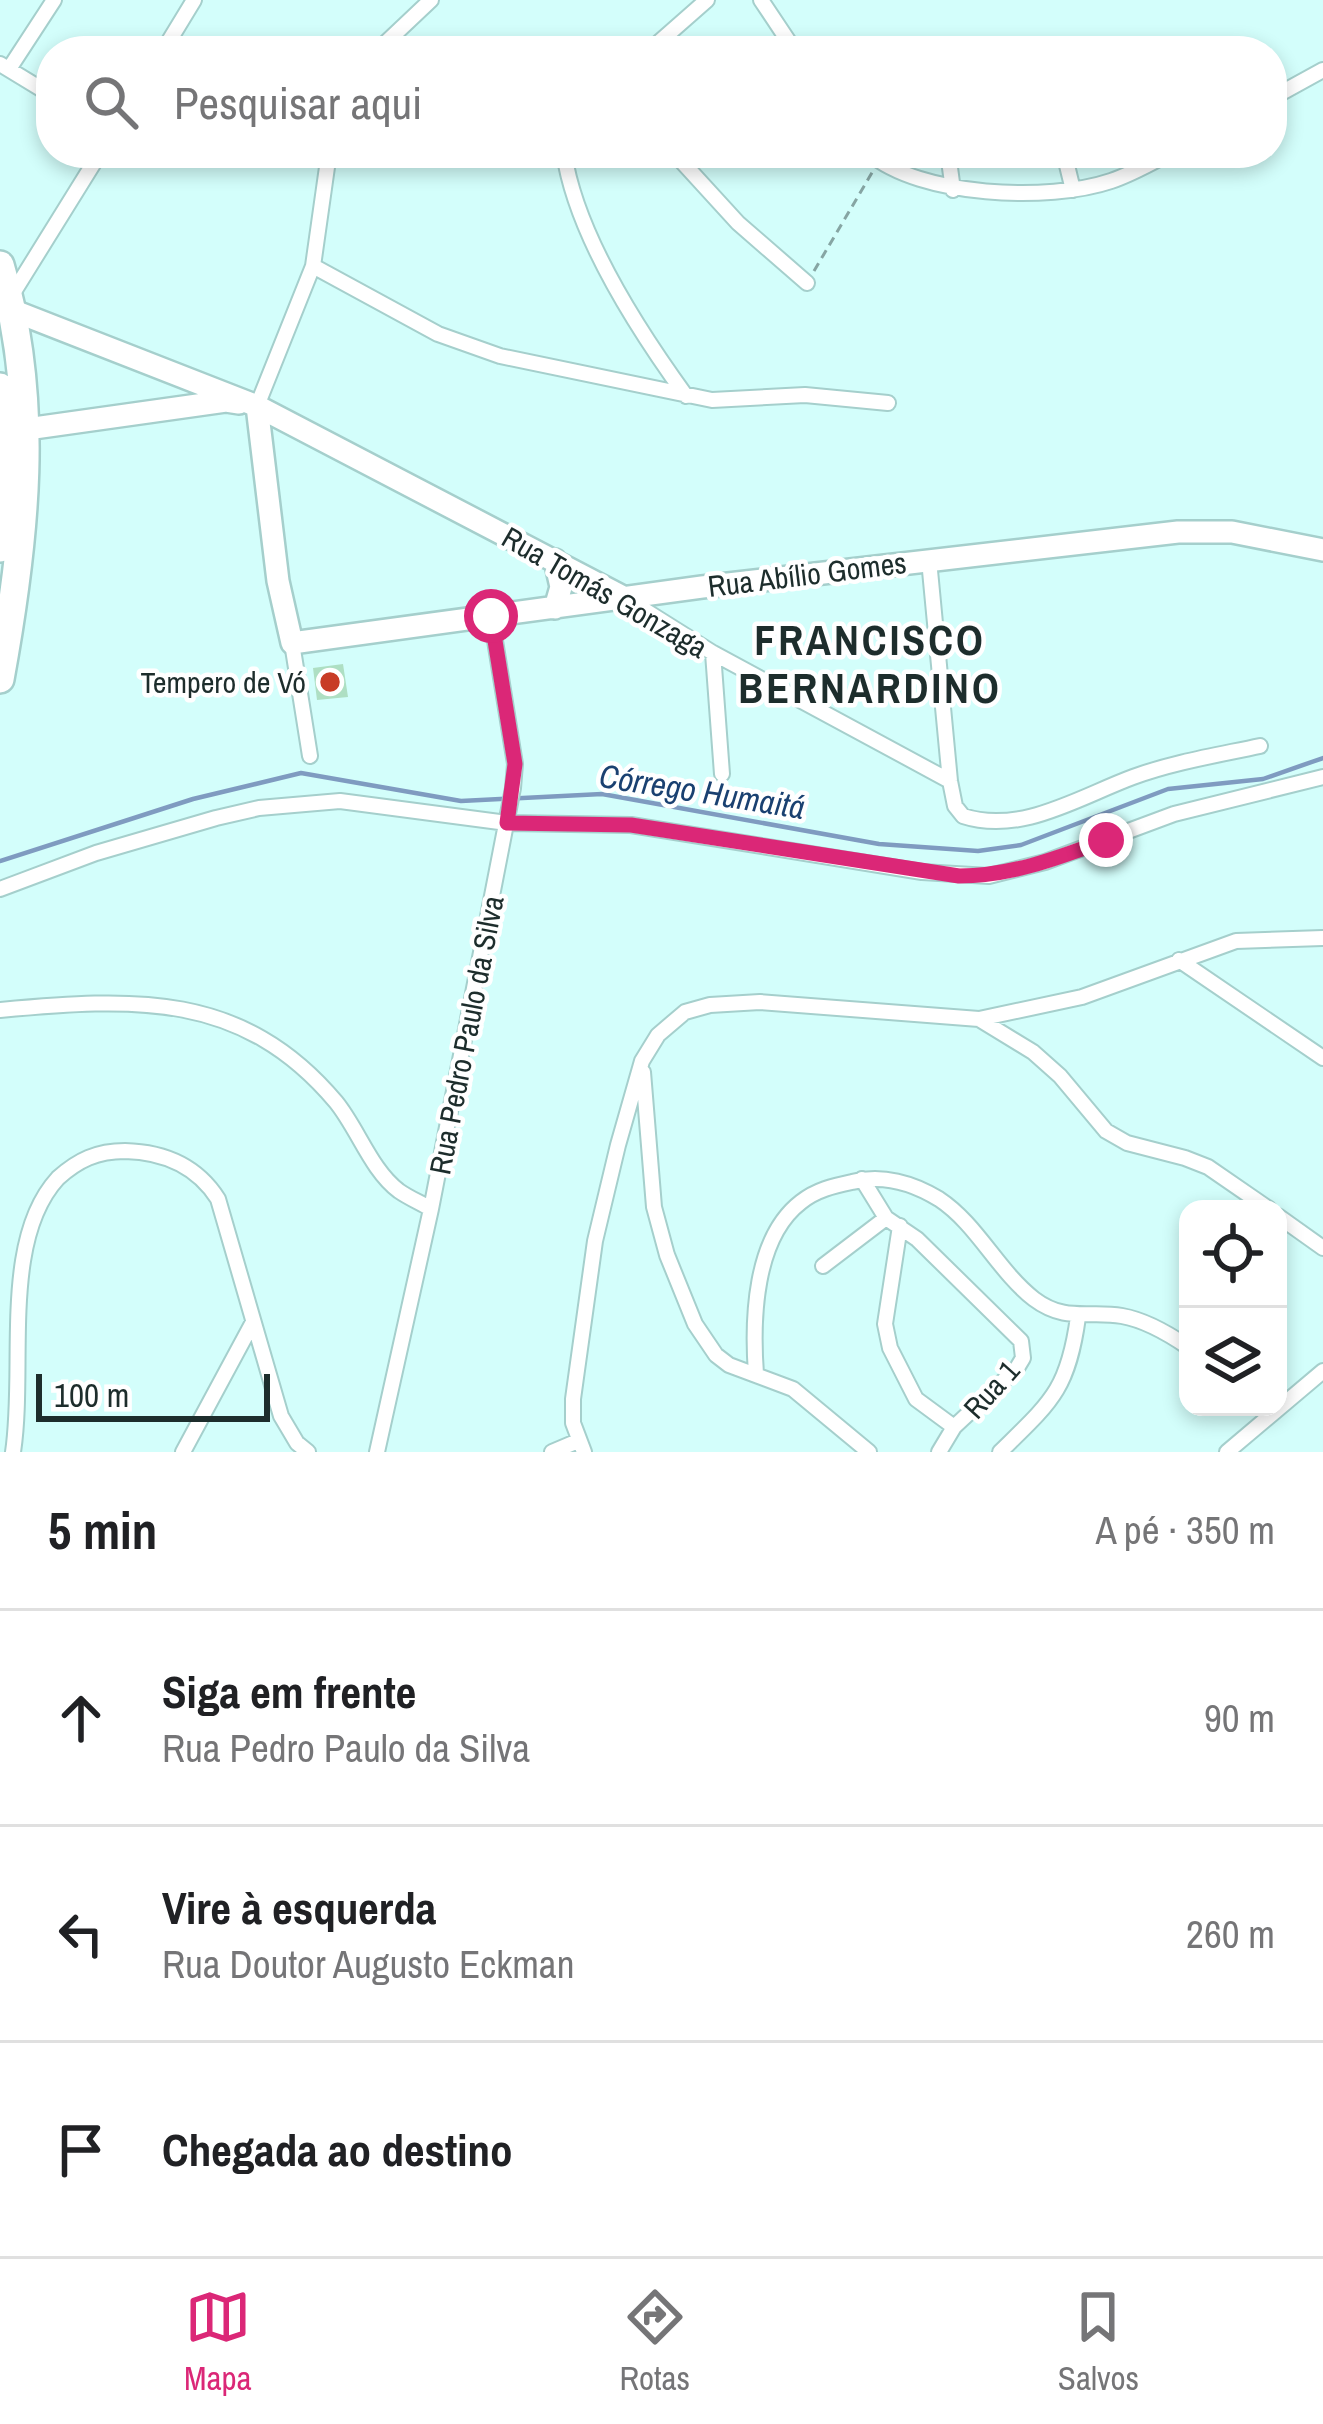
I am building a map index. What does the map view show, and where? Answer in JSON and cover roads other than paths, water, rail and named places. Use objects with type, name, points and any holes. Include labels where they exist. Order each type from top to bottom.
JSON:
[{"type":"highway","points":[[0,265],[7,305],[17,580],[0,679]]},
{"type":"highway","points":[[0,387],[10,431],[0,548]]},
{"type":"street","points":[[36,86],[5,67],[54,0]]},
{"type":"street","points":[[172,36],[194,0]]},
{"type":"street","points":[[393,36],[431,0]]},
{"type":"street","points":[[667,36],[707,0]]},
{"type":"street","points":[[761,0],[785,36]]},
{"type":"street","points":[[1287,90],[1323,70]]},
{"type":"street","points":[[7,305],[91,168]]},
{"type":"street","points":[[310,756],[278,580],[257,406],[313,266],[327,168]]},
{"type":"street","points":[[568,168],[613,281],[642,334],[686,396]]},
{"type":"street","points":[[688,168],[738,223],[807,283]]},
{"type":"street","points":[[895,168],[953,190],[1073,190],[1108,183],[1139,168]]},
{"type":"street","points":[[950,168],[953,190]]},
{"type":"street","points":[[1068,168],[1073,190]]},
{"type":"street","points":[[313,266],[466,346],[730,402],[805,395],[888,403]]},
{"type":"street","name":"Rua Tomás Gonzaga","points":[[7,305],[257,406],[627,598],[712,653],[950,781],[962,816],[1021,819],[1134,776],[1260,746]]},
{"type":"street","points":[[156,367],[171,387],[166,405],[158,412]]},
{"type":"street","points":[[10,431],[226,401],[257,406]]},
{"type":"street","name":"Rua Abílio Gomes","points":[[292,643],[929,560],[1203,530],[1323,550]]},
{"type":"street","points":[[555,560],[561,587],[555,608]]},
{"type":"street","points":[[929,560],[950,781]]},
{"type":"street","name":"Rua Pedro Paulo da Silva","points":[[377,1452],[431,1209],[513,788],[515,764],[491,616]]},
{"type":"street","points":[[712,653],[722,774]]},
{"type":"street","points":[[0,889],[96,853],[259,808],[340,801],[631,825],[922,872],[989,876],[1058,857],[1174,814],[1323,777]]},
{"type":"street","points":[[552,1452],[581,1446],[573,1399],[589,1274],[642,1061],[672,1021],[710,1005],[760,1002],[979,1019],[1082,997],[1236,940],[1323,938]]},
{"type":"street","points":[[1179,960],[1323,1058]]},
{"type":"street","points":[[0,1010],[143,1002],[173,1006],[251,1032],[301,1065],[338,1104],[398,1190],[431,1209]]},
{"type":"street","points":[[979,1019],[1033,1052],[1106,1131],[1127,1143],[1185,1157],[1256,1200]]},
{"type":"street","points":[[642,1061],[654,1207],[667,1255],[695,1324],[716,1355],[729,1365],[793,1389],[869,1452]]},
{"type":"street","points":[[13,1452],[12,1287],[26,1221],[43,1191],[86,1157],[109,1151],[163,1157],[199,1173],[218,1199],[280,1416],[308,1452]]},
{"type":"street","points":[[756,1374],[758,1292],[774,1237],[801,1202],[822,1189],[862,1179],[892,1180],[935,1197],[963,1220],[1036,1301],[1078,1317],[1126,1316],[1179,1342]]},
{"type":"street","points":[[862,1179],[893,1222],[885,1324],[890,1348],[916,1399],[955,1427]]},
{"type":"street","points":[[824,1266],[893,1222]]},
{"type":"street","name":"Rua 1","points":[[893,1222],[1018,1335],[1023,1348],[1018,1368],[955,1427],[939,1452]]},
{"type":"street","points":[[1287,1222],[1323,1248]]},
{"type":"street","points":[[1000,1452],[1056,1396],[1066,1378],[1078,1317]]},
{"type":"street","points":[[183,1452],[253,1322]]},
{"type":"street","points":[[1287,1399],[1323,1371]]},
{"type":"street","points":[[1227,1452],[1267,1416]]},
{"type":"waterway","name":"Córrego Humaitá","points":[[0,861],[193,799],[301,773],[461,801],[602,794],[879,844],[978,851],[1021,845],[1168,789],[1263,779],[1323,758]]},
{"type":"place","name":"Tempero de Vó","points":[[330,682]]},
{"type":"district","name":"FRANCISCO BERNARDINO","points":[[870,664]]}]
